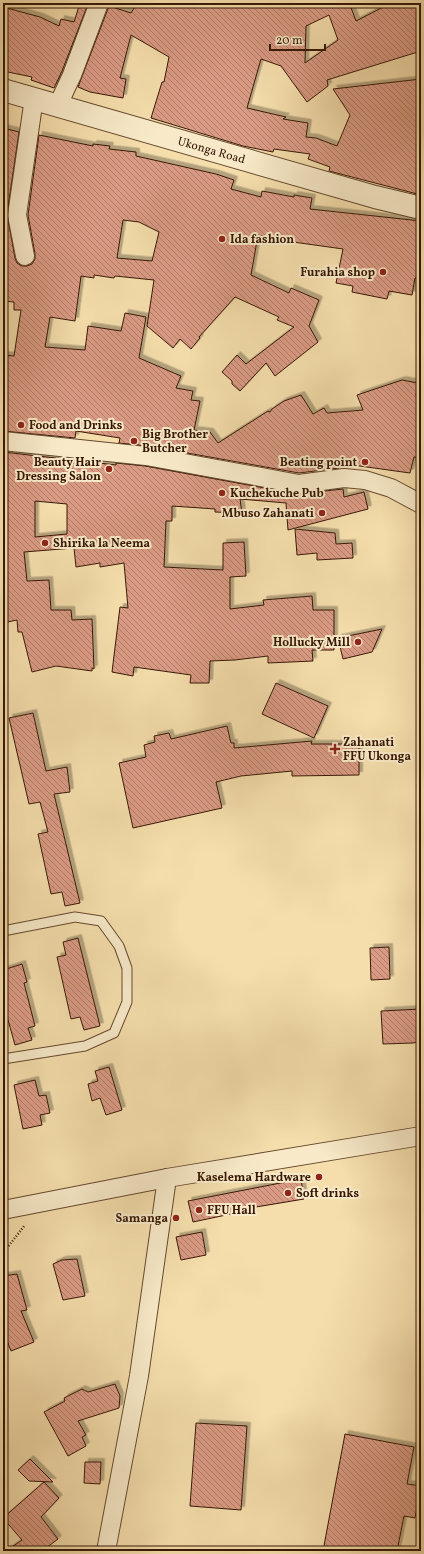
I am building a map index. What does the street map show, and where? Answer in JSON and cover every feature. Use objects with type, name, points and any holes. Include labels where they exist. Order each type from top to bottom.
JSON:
[{"type":"street","points":[[58,105],[72,74],[99,3]]},
{"type":"street","name":"Ukonga Road","points":[[3,90],[375,197],[421,208]]},
{"type":"street","points":[[25,256],[17,215],[34,98]]},
{"type":"street","points":[[3,441],[146,456],[299,484],[344,478],[365,480],[391,488],[421,504]]},
{"type":"street","points":[[3,1210],[167,1178],[421,1136]]},
{"type":"street","points":[[106,1551],[139,1376],[167,1178]]},
{"type":"lane","points":[[3,931],[74,917],[101,921],[119,946],[127,968],[127,1002],[114,1033],[85,1046],[3,1059]]},
{"type":"path","points":[[3,1253],[42,1202]]},
{"type":"building","points":[[80,3],[88,4],[54,88],[31,80],[32,77],[3,71],[3,7],[40,17],[59,26],[61,19],[74,22]]},
{"type":"building","points":[[137,3],[354,3],[350,5],[356,21],[391,3],[421,3],[421,51],[327,80],[328,86],[307,102],[281,66],[261,59],[247,108],[286,117],[283,119],[308,123],[306,137],[316,138],[337,146],[350,115],[333,89],[421,79],[421,195],[329,171],[330,167],[308,159],[310,154],[274,149],[273,152],[243,146],[151,118],[162,82],[164,82],[169,57],[131,35],[120,78],[126,79],[123,98],[90,92],[78,87],[109,6],[131,13]],"holes":[[[329,15],[338,40],[305,63],[306,26]]]},
{"type":"building","points":[[3,128],[19,132],[7,214],[15,258],[17,263],[22,266],[32,264],[35,259],[28,215],[39,135],[93,146],[93,144],[110,146],[109,149],[136,152],[136,156],[216,174],[234,180],[231,189],[261,197],[262,191],[294,197],[294,195],[312,198],[310,209],[421,221],[421,279],[415,278],[412,295],[389,291],[387,299],[352,292],[353,286],[336,283],[343,249],[286,241],[258,235],[251,275],[289,293],[291,288],[319,300],[309,326],[318,342],[275,376],[266,363],[240,391],[222,372],[237,355],[246,364],[294,327],[277,320],[279,317],[235,297],[199,337],[200,338],[191,349],[180,339],[173,348],[147,326],[154,280],[115,276],[114,278],[94,275],[94,278],[81,276],[75,321],[50,317],[45,347],[85,350],[88,326],[121,331],[125,313],[146,317],[139,358],[181,376],[176,388],[193,391],[191,400],[200,401],[194,430],[210,432],[218,443],[268,411],[270,412],[284,401],[301,395],[313,414],[324,408],[327,413],[363,410],[357,395],[402,380],[418,383],[416,395],[421,405],[421,458],[414,457],[410,473],[338,463],[339,468],[299,473],[148,446],[119,443],[120,438],[76,431],[75,438],[3,431],[3,355],[14,356],[21,310],[14,310],[14,302],[3,301]],"holes":[[[123,220],[139,222],[159,232],[152,261],[117,258]]]},
{"type":"building","points":[[3,452],[116,465],[116,463],[145,466],[297,494],[343,489],[344,497],[364,492],[368,509],[288,530],[286,503],[240,499],[242,513],[215,512],[215,509],[172,506],[172,521],[166,521],[164,567],[223,570],[223,543],[244,542],[246,576],[230,577],[230,609],[264,605],[263,600],[312,596],[313,610],[334,610],[334,650],[312,650],[313,661],[268,663],[268,656],[210,661],[209,683],[190,683],[191,675],[134,667],[133,676],[112,672],[120,607],[128,608],[124,563],[100,567],[100,563],[76,567],[74,548],[24,552],[27,581],[49,580],[51,610],[71,610],[72,620],[92,619],[94,669],[92,668],[92,671],[56,666],[32,672],[22,632],[18,632],[17,620],[3,623],[3,536],[6,535],[6,502],[3,502],[5,468],[3,468]],"holes":[[[35,501],[67,504],[67,534],[35,537]]]},
{"type":"building","points":[[295,529],[335,533],[336,544],[352,543],[353,558],[317,560],[317,553],[297,555]]},
{"type":"building","points":[[382,629],[372,652],[343,659],[338,638]]},
{"type":"building","points":[[276,683],[328,706],[314,738],[262,714]]},
{"type":"building","points":[[33,713],[46,771],[67,767],[70,792],[54,794],[80,903],[65,906],[62,892],[51,894],[38,834],[48,832],[40,802],[29,804],[9,718]]},
{"type":"building","points":[[227,726],[231,743],[234,743],[234,748],[312,741],[311,744],[359,744],[359,775],[292,776],[292,771],[241,776],[216,782],[222,808],[133,828],[119,763],[146,757],[144,745],[155,742],[154,736],[169,733],[171,739]]},
{"type":"building","points":[[78,938],[100,1026],[84,1030],[80,1017],[71,1019],[57,957],[66,955],[63,942]]},
{"type":"building","points":[[389,947],[390,979],[371,980],[370,948]]},
{"type":"building","points":[[22,964],[27,982],[24,983],[35,1026],[28,1028],[32,1040],[15,1045],[3,1002],[3,970]]},
{"type":"building","points":[[421,1009],[421,1041],[413,1043],[383,1044],[381,1011]]},
{"type":"building","points":[[109,1067],[122,1110],[106,1115],[100,1098],[92,1101],[88,1084],[98,1081],[95,1071]]},
{"type":"building","points":[[35,1080],[39,1096],[46,1095],[50,1113],[40,1115],[42,1125],[23,1129],[14,1085]]},
{"type":"building","points":[[301,1179],[304,1199],[244,1209],[245,1211],[193,1222],[188,1201]]},
{"type":"building","points":[[202,1232],[206,1255],[181,1260],[176,1237]]},
{"type":"building","points":[[77,1259],[85,1296],[63,1300],[53,1264],[62,1260]]},
{"type":"building","points":[[17,1274],[27,1310],[21,1311],[34,1342],[11,1351],[3,1330],[3,1276]]},
{"type":"building","points":[[115,1384],[120,1396],[119,1408],[78,1421],[86,1435],[82,1437],[86,1446],[68,1456],[44,1412],[65,1401],[64,1398],[82,1389],[88,1392]]},
{"type":"building","points":[[196,1423],[247,1426],[241,1510],[190,1506]]},
{"type":"building","points":[[345,1434],[414,1447],[407,1484],[421,1486],[415,1518],[404,1516],[397,1551],[323,1551]]},
{"type":"building","points":[[30,1459],[53,1482],[29,1481],[18,1470]]},
{"type":"building","points":[[85,1462],[101,1462],[100,1484],[84,1483]]},
{"type":"building","points":[[44,1482],[59,1498],[41,1517],[58,1539],[42,1551],[6,1551],[22,1540],[3,1518]]},
{"type":"place","name":"Ida fashion","points":[[222,239]]},
{"type":"place","name":"Furahia shop","points":[[383,272]]},
{"type":"place","name":"Food and Drinks","points":[[21,425]]},
{"type":"place","name":"Big Brother Butcher","points":[[134,441]]},
{"type":"place","name":"Beating point","points":[[365,462]]},
{"type":"place","name":"Beauty Hair Dressing Salon","points":[[109,469]]},
{"type":"place","name":"Kuchekuche Pub","points":[[222,493]]},
{"type":"place","name":"Mbuso Zahanati","points":[[322,513]]},
{"type":"place","name":"Shirika la Neema","points":[[45,543]]},
{"type":"place","name":"Hollucky Mill","points":[[358,642]]},
{"type":"place","name":"Zahanati FFU Ukonga","points":[[335,749]]},
{"type":"place","name":"Kaselema Hardware","points":[[319,1177]]},
{"type":"place","name":"Soft drinks","points":[[288,1193]]},
{"type":"place","name":"FFU Hall","points":[[199,1210]]},
{"type":"place","name":"Samanga","points":[[176,1218]]}]
